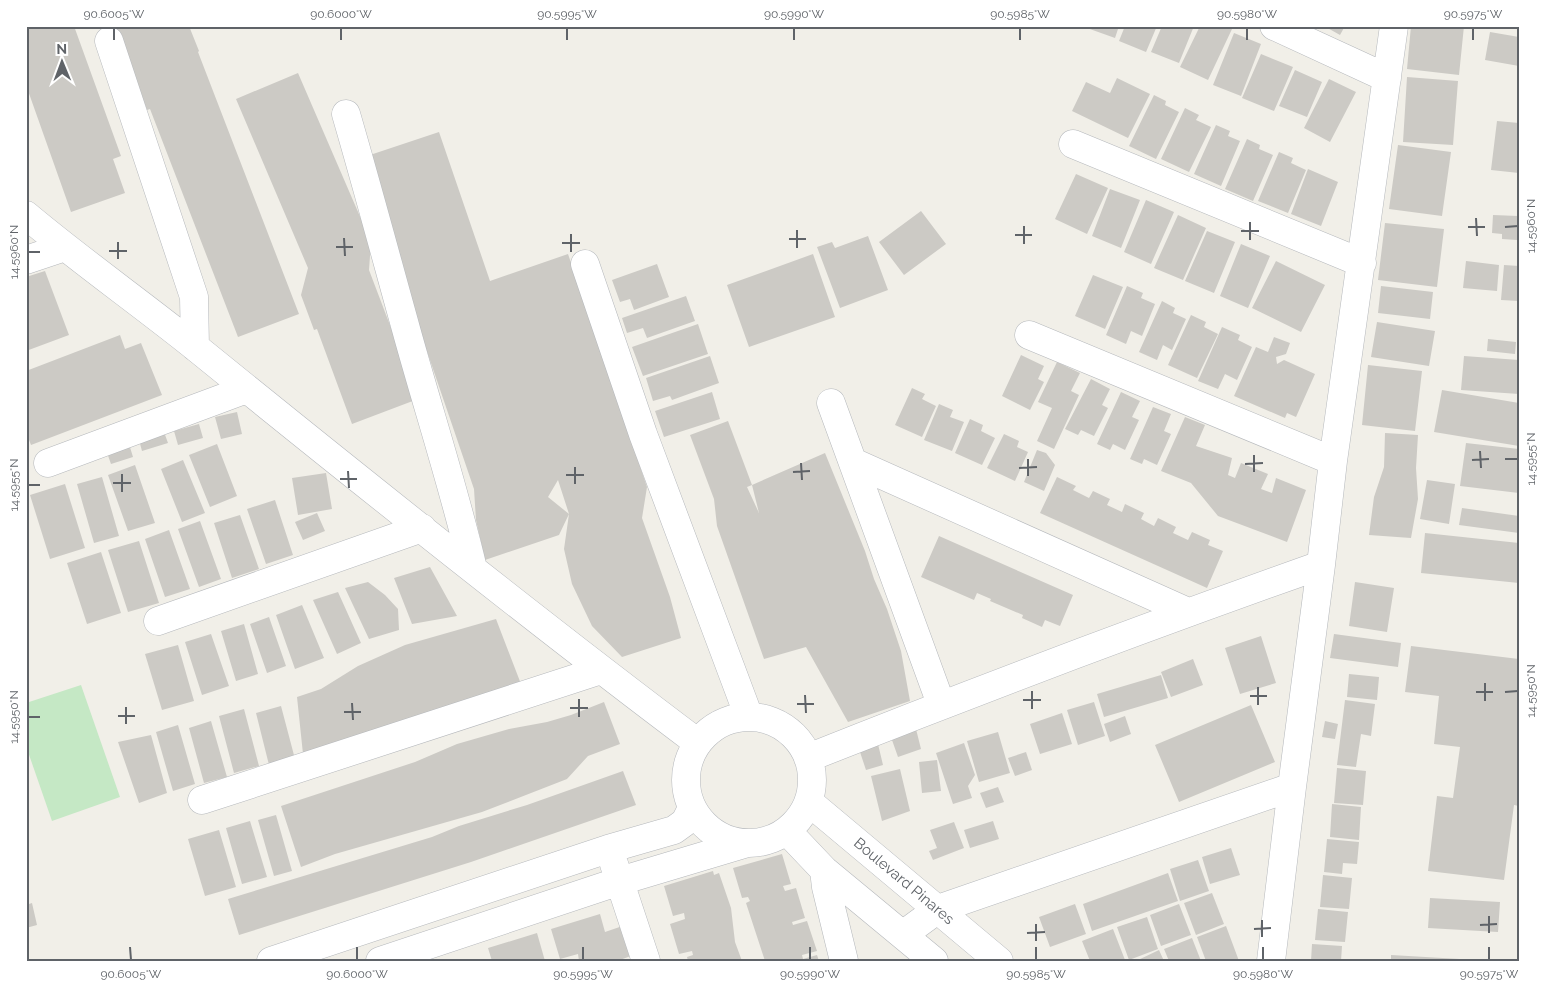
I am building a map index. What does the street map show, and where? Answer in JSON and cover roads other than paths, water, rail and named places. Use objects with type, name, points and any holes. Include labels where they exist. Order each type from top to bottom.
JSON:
[{"type":"street","points":[[1274,26],[1386,78]]},
{"type":"street","points":[[1271,961],[1333,461],[1394,26]]},
{"type":"street","points":[[109,41],[194,297],[195,347]]},
{"type":"street","points":[[346,114],[462,523],[473,569]]},
{"type":"street","points":[[1073,144],[1362,263]]},
{"type":"street","points":[[26,215],[65,248],[195,347],[601,670],[698,743]]},
{"type":"street","points":[[26,260],[65,248]]},
{"type":"street","points":[[585,264],[643,434],[749,717]]},
{"type":"street","points":[[1029,335],[1333,461]]},
{"type":"street","points":[[48,463],[247,389]]},
{"type":"street","points":[[831,403],[941,704]]},
{"type":"street","points":[[853,462],[1188,612]]},
{"type":"street","points":[[158,621],[422,528]]},
{"type":"street","points":[[808,758],[941,704],[1188,612],[1321,565]]},
{"type":"street","points":[[202,800],[601,670]]},
{"type":"street","points":[[380,961],[447,950],[620,880],[747,843],[768,840],[787,831],[800,818],[808,802],[812,780],[808,758],[799,742],[785,728],[768,720],[749,717],[729,720],[712,729],[698,743],[690,758],[686,775],[687,792],[692,808],[702,822],[715,833],[730,840],[747,843]]},
{"type":"street","points":[[904,934],[938,909],[1292,786]]},
{"type":"street","name":"Boulevard Pinares","points":[[808,802],[999,961]]},
{"type":"street","points":[[271,961],[608,849],[674,830],[685,822],[692,808]]},
{"type":"street","points":[[787,831],[824,870],[904,934],[934,961]]},
{"type":"street","points":[[608,849],[646,961]]},
{"type":"street","points":[[824,870],[826,887],[844,961]]},
{"type":"street","points":[[430,907],[447,950]]}]
